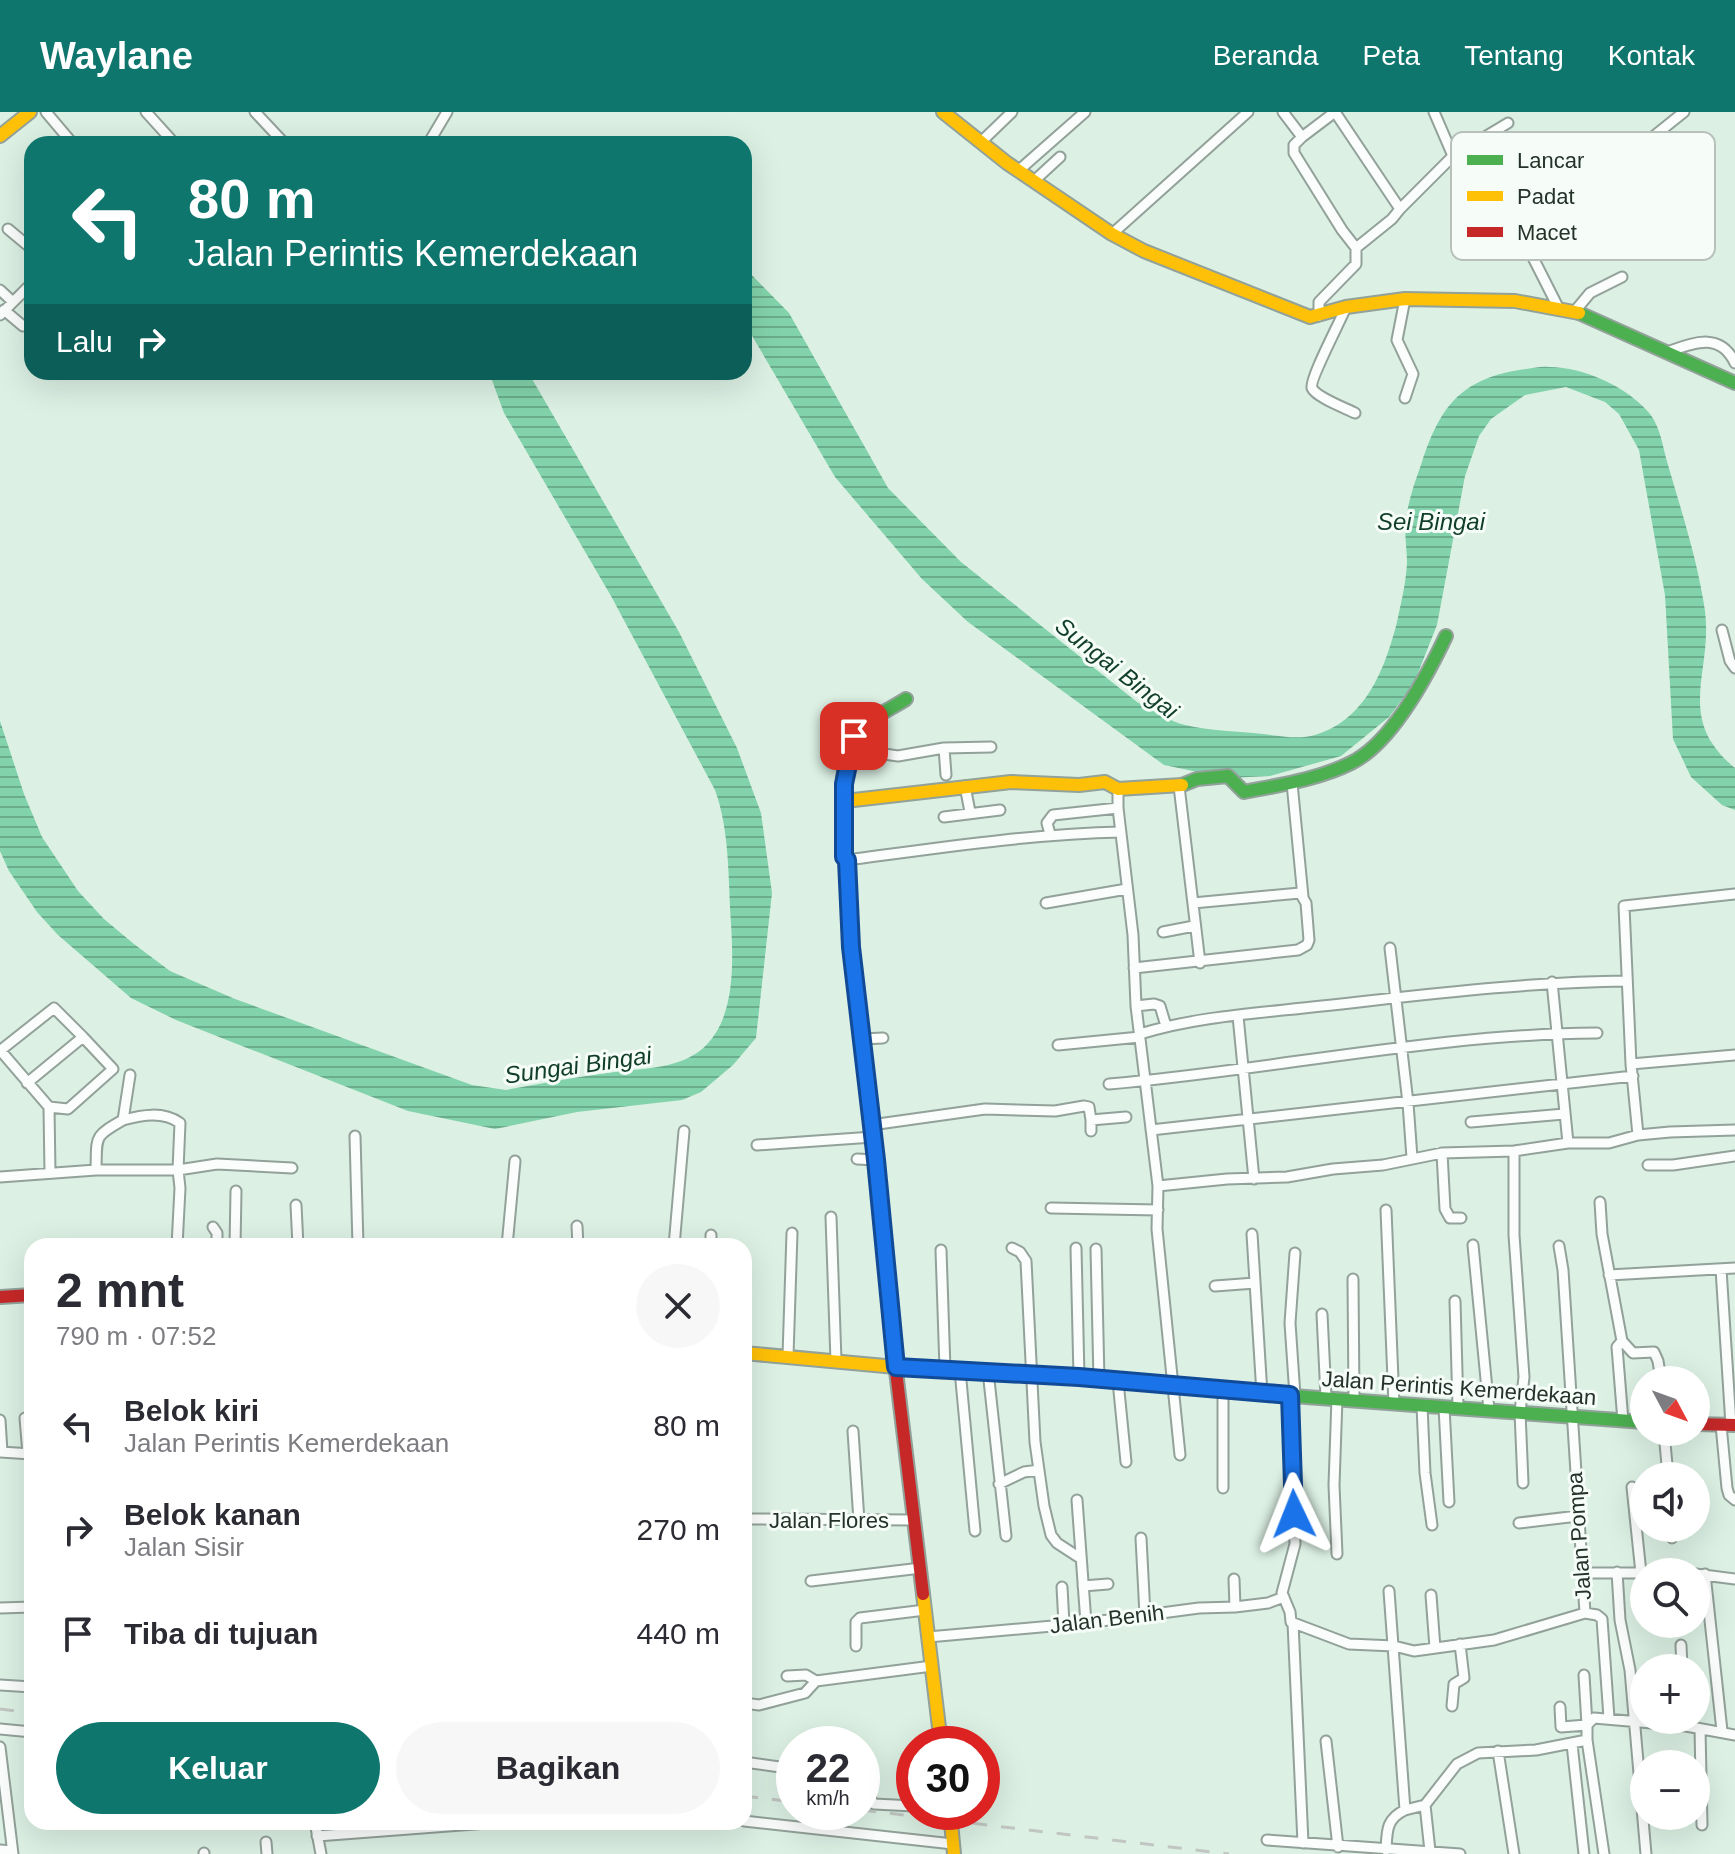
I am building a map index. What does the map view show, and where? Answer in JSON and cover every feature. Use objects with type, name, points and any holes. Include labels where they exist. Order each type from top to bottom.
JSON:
[{"type":"street","points":[[0,136],[30,112]]},
{"type":"street","points":[[46,112],[66,136]]},
{"type":"street","points":[[146,112],[168,136]]},
{"type":"street","points":[[255,112],[278,136]]},
{"type":"street","points":[[433,136],[447,112]]},
{"type":"street","points":[[981,142],[1012,112]]},
{"type":"street","points":[[1018,171],[1085,112]]},
{"type":"street","points":[[1112,234],[1248,112]]},
{"type":"street","points":[[1283,112],[1302,137]]},
{"type":"street","points":[[1319,316],[1319,302],[1356,264],[1356,248],[1296,158],[1294,145],[1335,112],[1400,209]]},
{"type":"street","points":[[1434,112],[1451,151]]},
{"type":"street","points":[[1659,132],[1684,112]]},
{"type":"street","points":[[945,113],[1018,171],[1112,234],[1144,251],[1310,317],[1346,307],[1405,299],[1452,302],[1496,300],[1575,311],[1735,383]]},
{"type":"street","points":[[1493,132],[1508,123]]},
{"type":"street","points":[[1035,180],[1060,157]]},
{"type":"street","points":[[1356,248],[1392,219],[1451,158]]},
{"type":"street","points":[[8,229],[24,242]]},
{"type":"street","points":[[1534,260],[1559,309]]},
{"type":"street","points":[[1575,311],[1590,293],[1622,277]]},
{"type":"street","points":[[0,290],[13,302]]},
{"type":"street","points":[[23,326],[2,313],[24,291]]},
{"type":"street","points":[[1405,299],[1396,333],[1413,374],[1405,398]]},
{"type":"street","points":[[1346,307],[1311,385],[1315,392],[1355,413]]},
{"type":"street","points":[[1667,352],[1687,345],[1716,342],[1723,345],[1735,363]]},
{"type":"street","points":[[1722,630],[1730,661],[1735,668]]},
{"type":"street","points":[[1118,789],[1179,786],[1216,775],[1228,776],[1244,792],[1292,783],[1352,763],[1379,744],[1426,677],[1446,636]]},
{"type":"street","points":[[906,699],[854,736],[844,784],[844,857],[847,860],[851,947],[896,1367],[939,1726]]},
{"type":"street","points":[[850,749],[898,756],[944,748],[991,747]]},
{"type":"street","points":[[944,748],[946,775]]},
{"type":"street","points":[[845,801],[1035,781],[1077,785],[1108,781],[1118,789],[1133,935],[1136,1006],[1158,1186],[1157,1229],[1180,1455]]},
{"type":"street","points":[[1134,968],[1200,963],[1303,948],[1309,940],[1292,783]]},
{"type":"street","points":[[965,786],[970,812]]},
{"type":"street","points":[[1179,786],[1200,963]]},
{"type":"street","points":[[1050,834],[1047,820],[1053,815],[1118,808]]},
{"type":"street","points":[[944,817],[1000,810]]},
{"type":"street","points":[[847,860],[948,846],[1032,839],[1050,834],[1121,832]]},
{"type":"street","points":[[1046,903],[1127,889]]},
{"type":"street","points":[[1193,903],[1294,892],[1303,897]]},
{"type":"street","points":[[1638,1135],[1631,1064],[1624,906],[1735,894]]},
{"type":"street","points":[[1163,932],[1194,926]]},
{"type":"street","points":[[1390,948],[1412,1158]]},
{"type":"street","points":[[1058,1045],[1140,1036],[1166,1026],[1394,998],[1552,982],[1627,981]]},
{"type":"street","points":[[1552,982],[1568,1143]]},
{"type":"street","points":[[1136,1006],[1160,1006],[1166,1026]]},
{"type":"street","points":[[54,1008],[113,1069],[68,1109],[49,1107],[0,1050],[54,1008]]},
{"type":"street","points":[[1238,1016],[1254,1179]]},
{"type":"street","points":[[1109,1084],[1401,1048],[1557,1033],[1597,1033]]},
{"type":"street","points":[[27,1083],[83,1037]]},
{"type":"street","points":[[862,1039],[883,1038]]},
{"type":"street","points":[[1631,1064],[1735,1055]]},
{"type":"street","points":[[123,1120],[130,1075]]},
{"type":"street","points":[[1151,1130],[1633,1076]]},
{"type":"street","points":[[757,1145],[872,1131],[985,1109],[1055,1111],[1084,1106],[1089,1107],[1091,1126],[1126,1117]]},
{"type":"street","points":[[49,1107],[50,1173]]},
{"type":"street","points":[[96,1170],[97,1138],[123,1120],[150,1114],[180,1123],[177,1238]]},
{"type":"street","points":[[1471,1122],[1564,1114]]},
{"type":"street","points":[[1158,1186],[1383,1165],[1442,1153],[1514,1151],[1568,1143],[1609,1143],[1638,1135],[1735,1130]]},
{"type":"street","points":[[675,1238],[684,1131]]},
{"type":"street","points":[[355,1136],[358,1238]]},
{"type":"street","points":[[1514,1151],[1514,1235],[1524,1377],[1520,1412],[1523,1483]]},
{"type":"street","points":[[1442,1153],[1445,1209],[1450,1218],[1461,1218]]},
{"type":"street","points":[[1648,1165],[1673,1165],[1735,1156]]},
{"type":"street","points":[[857,1159],[876,1160]]},
{"type":"street","points":[[508,1238],[515,1161]]},
{"type":"street","points":[[0,1177],[96,1170],[178,1170],[217,1164],[292,1168]]},
{"type":"street","points":[[235,1238],[236,1191]]},
{"type":"street","points":[[1600,1202],[1602,1234],[1622,1341],[1633,1353],[1654,1352],[1659,1366]]},
{"type":"street","points":[[296,1205],[298,1238]]},
{"type":"street","points":[[1051,1208],[1158,1210]]},
{"type":"street","points":[[1386,1210],[1394,1404]]},
{"type":"street","points":[[831,1217],[836,1361]]},
{"type":"street","points":[[577,1226],[578,1238]]},
{"type":"street","points":[[213,1227],[217,1238]]},
{"type":"street","points":[[788,1356],[792,1233]]},
{"type":"street","points":[[1252,1234],[1262,1394]]},
{"type":"street","points":[[1473,1245],[1489,1410]]},
{"type":"street","name":"Jalan Pompa","points":[[1293,1623],[1349,1644],[1394,1646],[1414,1651],[1515,1635],[1585,1613],[1559,1246]]},
{"type":"street","points":[[1012,1248],[1020,1252],[1026,1261],[1039,1470],[1051,1535],[1057,1543],[1080,1558]]},
{"type":"street","points":[[1076,1248],[1079,1377]]},
{"type":"street","points":[[1096,1249],[1099,1380]]},
{"type":"street","points":[[941,1250],[945,1369]]},
{"type":"street","points":[[1295,1253],[1290,1323],[1295,1544],[1284,1582],[1284,1597],[1293,1623],[1303,1843]]},
{"type":"street","points":[[1609,1275],[1735,1268]]},
{"type":"street","points":[[1721,1269],[1729,1425],[1727,1488],[1735,1500]]},
{"type":"street","points":[[1353,1279],[1354,1400]]},
{"type":"street","points":[[1215,1286],[1255,1283]]},
{"type":"street","points":[[0,1297],[24,1296]]},
{"type":"street","points":[[1449,1502],[1455,1301]]},
{"type":"street","points":[[1322,1314],[1331,1398],[1337,1554]]},
{"type":"street","points":[[1622,1341],[1617,1347],[1623,1421]]},
{"type":"street","name":"Jalan Perintis Kemerdekaan","points":[[752,1354],[1630,1421]]},
{"type":"street","points":[[960,1370],[975,1531]]},
{"type":"street","points":[[988,1371],[1006,1536]]},
{"type":"street","points":[[1118,1381],[1126,1462]]},
{"type":"street","points":[[1223,1390],[1223,1488]]},
{"type":"street","points":[[1422,1406],[1425,1473],[1432,1525]]},
{"type":"street","points":[[0,1420],[1,1452],[24,1454]]},
{"type":"street","points":[[853,1431],[859,1521]]},
{"type":"street","points":[[999,1484],[1024,1472],[1039,1470]]},
{"type":"street","points":[[1077,1500],[1086,1623]]},
{"type":"street","points":[[1519,1523],[1578,1516]]},
{"type":"street","name":"Jalan Flores","points":[[752,1519],[914,1520]]},
{"type":"street","points":[[1141,1538],[1145,1615]]},
{"type":"street","points":[[811,1581],[921,1568]]},
{"type":"street","points":[[1617,1572],[1620,1620],[1628,1649],[1630,1673]]},
{"type":"street","points":[[1582,1573],[1630,1573]]},
{"type":"street","points":[[1710,1575],[1735,1579]]},
{"type":"street","points":[[1234,1579],[1235,1607]]},
{"type":"street","points":[[1083,1586],[1108,1584]]},
{"type":"street","points":[[1062,1587],[1064,1624]]},
{"type":"street","points":[[1389,1591],[1405,1810]]},
{"type":"street","points":[[1431,1595],[1435,1648]]},
{"type":"street","name":"Jalan Benih","points":[[928,1637],[1086,1623],[1199,1608],[1235,1607],[1268,1603],[1284,1597]]},
{"type":"street","points":[[0,1608],[24,1607]]},
{"type":"street","points":[[856,1646],[856,1622],[860,1618],[925,1610]]},
{"type":"street","points":[[1585,1613],[1602,1619],[1609,1718]]},
{"type":"street","points":[[1709,1638],[1722,1731]]},
{"type":"street","points":[[1452,1706],[1454,1684],[1464,1678],[1460,1644]]},
{"type":"street","points":[[1681,1645],[1681,1654]]},
{"type":"street","points":[[787,1676],[806,1675],[816,1681],[932,1666]]},
{"type":"street","points":[[1584,1675],[1587,1740],[1604,1854]]},
{"type":"street","points":[[752,1704],[805,1693],[816,1681]]},
{"type":"street","points":[[0,1685],[24,1686]]},
{"type":"street","points":[[1560,1707],[1561,1727],[1587,1725],[1594,1718],[1630,1720]]},
{"type":"street","points":[[0,1729],[24,1731]]},
{"type":"street","points":[[1710,1730],[1735,1735]]},
{"type":"street","points":[[1635,1734],[1646,1854]]},
{"type":"street","points":[[1386,1850],[1389,1822],[1395,1814],[1425,1805],[1457,1764],[1478,1753],[1536,1750],[1587,1740]]},
{"type":"street","points":[[1326,1741],[1338,1847]]},
{"type":"street","points":[[1572,1744],[1584,1854]]},
{"type":"street","points":[[0,1747],[13,1852],[0,1850]]},
{"type":"street","points":[[1498,1751],[1514,1854]]},
{"type":"street","points":[[752,1763],[776,1766]]},
{"type":"street","points":[[1425,1805],[1430,1851]]},
{"type":"street","points":[[752,1822],[954,1849]]},
{"type":"street","points":[[316,1830],[321,1854]]},
{"type":"street","points":[[317,1836],[396,1830]]},
{"type":"street","points":[[1267,1840],[1460,1854]]},
{"type":"street","points":[[266,1842],[267,1854]]},
{"type":"water","name":"Sei Bingai","points":[[752,275],[789,313],[888,488],[961,562],[1137,702],[1172,721],[1204,729],[1306,737],[1330,729],[1346,719],[1359,707],[1379,675],[1403,593],[1407,557],[1405,531],[1410,498],[1429,443],[1445,412],[1467,389],[1498,375],[1545,367],[1591,375],[1630,395],[1650,414],[1657,426],[1689,538],[1705,611],[1701,713],[1706,731],[1717,749],[1735,768],[1735,810],[1722,805],[1691,777],[1673,739],[1665,595],[1639,450],[1619,414],[1605,402],[1566,387],[1525,395],[1491,419],[1479,436],[1465,476],[1437,625],[1414,683],[1389,717],[1341,756],[1270,776],[1227,778],[1164,765],[968,622],[922,579],[835,477],[752,336]]},
{"type":"water","points":[[492,380],[533,380],[679,632],[737,748],[761,813],[772,893],[756,1038],[733,1065],[701,1092],[682,1100],[577,1112],[495,1129],[408,1111],[176,1020],[131,998],[58,935],[37,912],[9,871],[0,851],[0,721],[42,837],[78,891],[104,919],[170,971],[235,999],[472,1085],[506,1090],[653,1068],[695,1054],[710,1041],[720,1025],[731,985],[729,872],[720,806],[715,790],[611,596],[504,413]]},
{"type":"railway","points":[[0,1709],[24,1712]]},
{"type":"railway","points":[[752,1797],[776,1800]]},
{"type":"railway","points":[[880,1812],[1229,1854]]},
{"type":"traffic: fast","points":[[1579,313],[1735,383]]},
{"type":"traffic: fast","points":[[1182,785],[1197,779],[1228,776],[1244,792],[1313,777],[1351,763],[1366,753],[1394,725],[1429,670],[1446,636]]},
{"type":"traffic: fast","points":[[884,1248],[851,947],[842,790],[847,755],[859,730],[906,699]]},
{"type":"traffic: fast","points":[[1279,1395],[1630,1421]]},
{"type":"traffic: slow","points":[[0,136],[30,112]]},
{"type":"traffic: slow","points":[[943,112],[1007,163],[1112,234],[1144,251],[1310,317],[1346,307],[1405,299],[1515,301],[1579,313]]},
{"type":"traffic: slow","points":[[845,801],[1011,782],[1079,785],[1105,782],[1118,789],[1182,785]]},
{"type":"traffic: slow","points":[[752,1354],[1279,1395]]},
{"type":"traffic: slow","points":[[923,1594],[939,1726]]},
{"type":"traffic: slow","points":[[952,1830],[954,1854]]},
{"type":"traffic: jam","points":[[884,1248],[923,1594]]},
{"type":"traffic: jam","points":[[0,1297],[24,1296]]},
{"type":"traffic: jam","points":[[1710,1424],[1735,1425]]},
{"type":"route","points":[[854,736],[844,784],[844,857],[847,860],[851,947],[896,1367],[1079,1377],[1290,1395],[1294,1514]]},
{"type":"water label","name":"Sungai Bingai","points":[[1117,668]]},
{"type":"water label","name":"Sungai Bingai","points":[[578,1065]]}]
